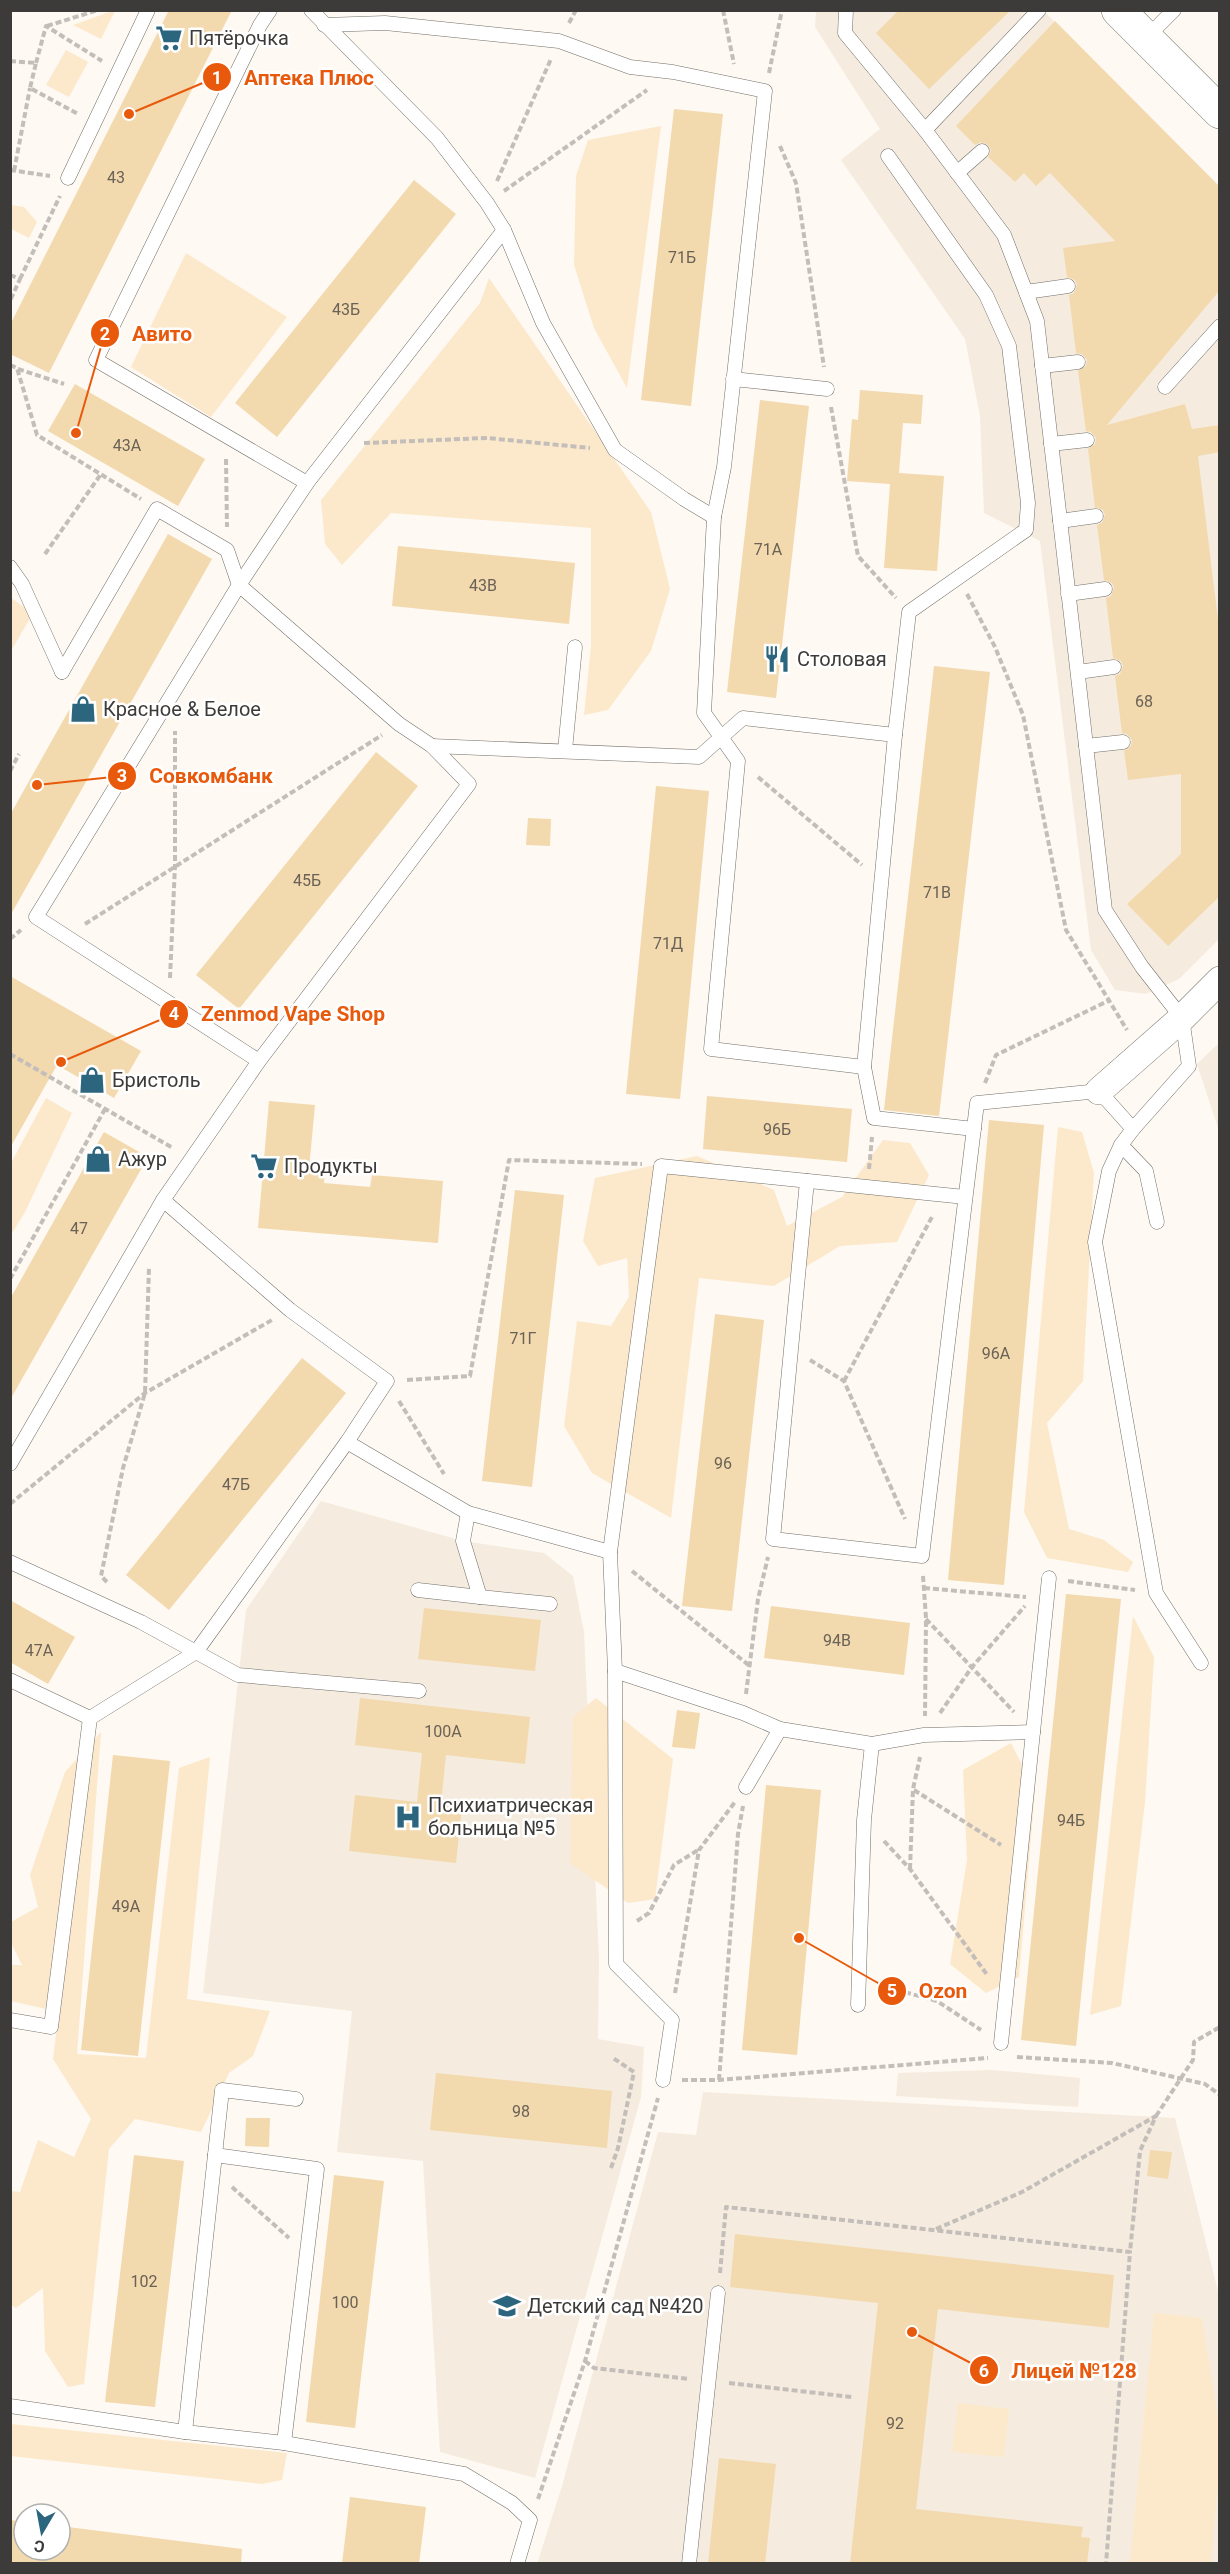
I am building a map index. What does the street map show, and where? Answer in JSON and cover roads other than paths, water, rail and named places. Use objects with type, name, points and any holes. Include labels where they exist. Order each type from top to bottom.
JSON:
[{"type":"main road","points":[[1118,10],[1220,112]]},
{"type":"street","points":[[1099,1091],[1182,1018],[1220,980]]},
{"type":"lane","points":[[68,178],[148,10]]},
{"type":"lane","points":[[270,10],[260,25],[96,360],[226,438],[307,483]]},
{"type":"lane","points":[[310,10],[437,138],[487,203],[504,230],[543,323],[615,450],[714,517]]},
{"type":"lane","points":[[846,10],[846,33],[925,130],[1004,235],[1037,321],[1106,910],[1142,967],[1182,1018],[1189,1066],[1121,1145],[1109,1171],[1095,1242],[1156,1593],[1201,1663]]},
{"type":"lane","points":[[925,130],[1039,10]]},
{"type":"lane","points":[[1146,38],[1174,10]]},
{"type":"lane","points":[[324,25],[385,23],[559,40],[630,67],[673,72],[765,91],[724,467],[714,517],[704,713],[722,735],[738,761],[711,1048],[864,1067]]},
{"type":"lane","points":[[957,173],[982,151]]},
{"type":"lane","points":[[888,156],[986,295],[1009,346],[1028,502],[1026,530],[909,612],[895,735],[864,1067],[874,1118],[974,1129]]},
{"type":"lane","points":[[259,1061],[36,917],[239,585],[307,483],[504,230]]},
{"type":"lane","points":[[1026,292],[1068,286]]},
{"type":"lane","points":[[1165,387],[1220,326]]},
{"type":"lane","points":[[1042,366],[1078,362]]},
{"type":"lane","points":[[733,379],[827,389]]},
{"type":"lane","points":[[1051,444],[1087,440]]},
{"type":"lane","points":[[10,567],[22,584],[62,672],[157,509],[227,550],[239,585],[399,724],[432,746],[468,784],[259,1061],[191,1158],[163,1200],[10,1464]]},
{"type":"lane","points":[[1060,521],[1096,516]]},
{"type":"lane","points":[[1068,594],[1105,589]]},
{"type":"lane","points":[[565,750],[575,647]]},
{"type":"lane","points":[[1078,672],[1114,667]]},
{"type":"lane","points":[[432,746],[699,757],[742,718],[895,735]]},
{"type":"lane","points":[[1086,746],[1123,742]]},
{"type":"lane","points":[[807,1181],[773,1539],[922,1556],[977,1103],[1099,1091],[1133,1129]]},
{"type":"lane","points":[[1121,1145],[1146,1171],[1157,1222]]},
{"type":"lane","points":[[663,2080],[672,2020],[616,1964],[615,1671],[610,1552],[661,1166],[965,1197]]},
{"type":"lane","points":[[90,1718],[196,1652],[347,1442],[387,1381],[290,1310],[163,1200]]},
{"type":"lane","points":[[347,1442],[468,1513],[610,1552]]},
{"type":"lane","points":[[468,1513],[463,1541],[480,1597]]},
{"type":"lane","points":[[10,1562],[141,1622],[238,1676],[419,1691]]},
{"type":"lane","points":[[1001,2043],[1049,1578]]},
{"type":"lane","points":[[418,1590],[550,1604]]},
{"type":"lane","points":[[615,1671],[743,1713],[780,1729],[872,1744],[924,1735],[1033,1732]]},
{"type":"lane","points":[[10,1680],[90,1718]]},
{"type":"lane","points":[[10,2020],[51,2027],[90,1718]]},
{"type":"lane","points":[[746,1787],[780,1729]]},
{"type":"lane","points":[[858,2005],[864,1820],[872,1744]]},
{"type":"lane","points":[[185,2432],[222,2090],[296,2099]]},
{"type":"lane","points":[[215,2155],[317,2169],[305,2253],[284,2443]]},
{"type":"lane","points":[[689,2564],[718,2293]]},
{"type":"lane","points":[[10,2406],[185,2432],[284,2443],[464,2474],[512,2503],[530,2520],[517,2564]]},
{"type":"place","name":"Пятёрочка","points":[[169,38]]},
{"type":"place","name":"Аптека Плюс","points":[[129,114]]},
{"type":"place","name":"Авито","points":[[76,433]]},
{"type":"place","name":"Столовая","points":[[777,659]]},
{"type":"place","name":"Красное & Белое","points":[[83,709]]},
{"type":"place","name":"Совкомбанк","points":[[37,785]]},
{"type":"place","name":"Zenmod Vape Shop","points":[[61,1062]]},
{"type":"place","name":"Бристоль","points":[[92,1080]]},
{"type":"place","name":"Ажур","points":[[98,1159]]},
{"type":"place","name":"Продукты","points":[[264,1166]]},
{"type":"place","name":"Психиатрическая больница №5","points":[[408,1817]]},
{"type":"place","name":"Ozon","points":[[799,1938]]},
{"type":"place","name":"Детский сад №420","points":[[507,2306]]},
{"type":"place","name":"Лицей №128","points":[[912,2332]]}]
